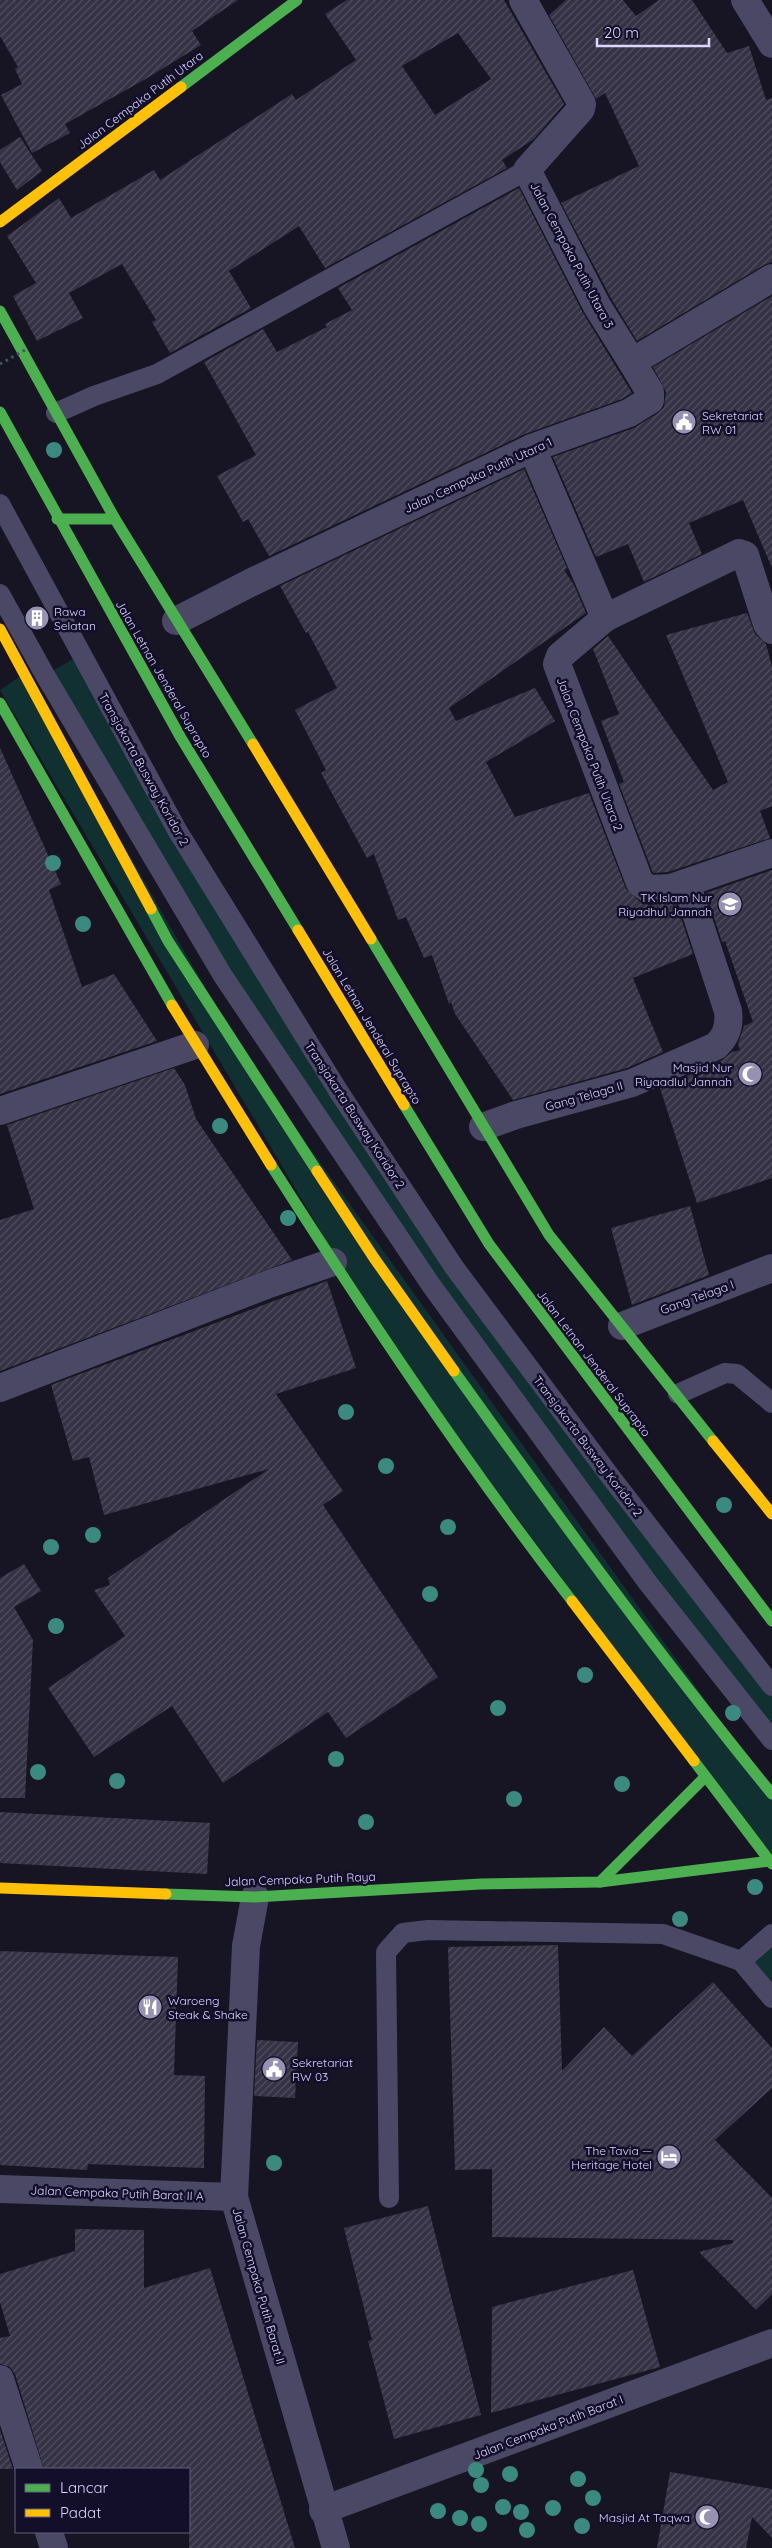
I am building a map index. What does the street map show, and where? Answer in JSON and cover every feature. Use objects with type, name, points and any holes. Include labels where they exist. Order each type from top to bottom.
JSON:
[{"type":"main road","name":"Jalan Cempaka Putih Utara","points":[[0,222],[297,0]]},
{"type":"main road","points":[[0,311],[115,519],[304,827],[549,1234],[678,1394],[765,1492],[772,1514]]},
{"type":"main road","name":"Jalan Letnan Jenderal Suprapto","points":[[0,412],[57,519],[181,738],[489,1244],[772,1621]]},
{"type":"main road","points":[[57,519],[115,519]]},
{"type":"main road","points":[[0,630],[21,676],[168,941],[374,1258],[564,1524],[695,1700],[772,1794]]},
{"type":"main road","points":[[0,703],[195,1045],[333,1262],[454,1442],[553,1577],[771,1862]]},
{"type":"main road","points":[[560,1542],[564,1524]]},
{"type":"main road","points":[[553,1577],[556,1560]]},
{"type":"main road","points":[[600,1882],[705,1777]]},
{"type":"main road","name":"Jalan Cempaka Putih Raya","points":[[0,1888],[255,1897],[481,1884],[600,1882],[771,1862]]},
{"type":"street","name":"Jalan Cempaka Putih Utara 3","points":[[523,0],[582,104],[581,109],[527,170],[597,306],[632,362]]},
{"type":"street","points":[[745,0],[772,44]]},
{"type":"street","points":[[632,362],[772,278]]},
{"type":"street","name":"Jalan Cempaka Putih Utara 1","points":[[176,621],[250,583],[532,448],[629,414],[650,400],[650,392],[632,362]]},
{"type":"street","points":[[532,448],[605,618],[739,553],[745,555],[767,624],[772,630]]},
{"type":"street","name":"Jalan Cempaka Putih Utara 2","points":[[605,618],[560,656],[557,664],[640,883],[645,888],[654,890],[686,883]]},
{"type":"street","points":[[686,883],[772,853]]},
{"type":"street","name":"Gang Telaga II","points":[[483,1127],[649,1077],[716,1046],[724,1038],[729,1020],[728,1012],[686,883]]},
{"type":"street","points":[[0,1111],[195,1045]]},
{"type":"street","points":[[0,1388],[260,1288],[333,1262]]},
{"type":"street","name":"Gang Telaga I","points":[[622,1326],[772,1268]]},
{"type":"street","name":"Jalan Cempaka Putih Barat II","points":[[255,1897],[246,1946],[234,2197],[323,2510],[336,2548]]},
{"type":"street","name":"Jalan Cempaka Putih Barat II A","points":[[0,2188],[234,2197]]},
{"type":"street","name":"Jalan Cempaka Putih Barat I","points":[[323,2510],[772,2343]]},
{"type":"street","points":[[0,2379],[29,2468]]},
{"type":"street","points":[[49,2533],[54,2548]]},
{"type":"lane","points":[[56,413],[94,396],[158,374],[527,170]]},
{"type":"lane","name":"Transjakarta Busway Koridor 2","points":[[0,504],[177,830],[377,1150],[454,1267],[610,1476],[772,1686]]},
{"type":"lane","points":[[0,594],[44,675],[223,976],[426,1277],[648,1583],[772,1740]]},
{"type":"lane","points":[[678,1394],[725,1373],[737,1374],[772,1403]]},
{"type":"lane","points":[[389,2198],[386,1952],[403,1933],[428,1930],[663,1934],[741,1961],[772,1998]]},
{"type":"lane","points":[[741,1961],[772,1934]]},
{"type":"path","points":[[0,364],[25,350]]},
{"type":"green space","points":[[78,656],[377,1150],[772,1685],[772,1740],[355,1171],[45,675]]},
{"type":"green space","points":[[25,673],[246,1059],[772,1793],[772,1861],[385,1340],[0,690]]},
{"type":"green space","points":[[772,1933],[772,1998],[741,1961]]},
{"type":"building","points":[[0,0],[238,0],[192,31],[201,45],[144,80],[65,124],[70,133],[32,153],[1,95],[22,84],[15,69],[18,67],[0,36]]},
{"type":"building","points":[[347,0],[504,0],[564,104],[534,139],[502,160],[507,168],[325,268],[299,226],[229,271],[251,308],[170,353],[152,322],[156,320],[122,264],[69,293],[83,318],[37,341],[13,296],[36,283],[7,236],[59,198],[71,218],[154,170],[160,180],[292,94],[296,100],[356,60],[325,14]],"holes":[[[458,33],[491,79],[435,115],[402,66]]]},
{"type":"building","points":[[566,0],[623,0],[636,16],[659,0],[692,0],[727,53],[749,46],[766,100],[772,98],[772,262],[637,341],[611,298],[561,203],[639,166],[605,93],[596,99],[549,15]]},
{"type":"building","points":[[20,137],[42,171],[17,190],[0,162],[0,150]]},
{"type":"building","points":[[519,188],[583,313],[632,393],[622,399],[525,434],[269,556],[248,519],[243,522],[217,476],[256,455],[204,362],[263,329],[277,352],[327,327],[325,324],[352,310],[338,288]]},
{"type":"building","points":[[772,296],[772,568],[743,500],[689,523],[702,554],[644,582],[628,544],[596,557],[553,457],[634,428],[658,413],[664,407],[666,392],[653,367]]},
{"type":"building","points":[[524,469],[567,568],[564,570],[574,585],[586,613],[449,708],[456,721],[535,688],[555,721],[486,762],[515,817],[589,793],[626,889],[640,902],[649,905],[676,903],[693,954],[633,978],[663,1052],[627,1068],[513,1100],[455,1014],[451,1002],[449,1004],[432,955],[424,958],[406,917],[398,920],[374,854],[367,858],[321,773],[326,770],[295,710],[337,688],[308,632],[306,633],[280,586]]},
{"type":"building","points":[[747,613],[755,634],[766,644],[772,667],[772,806],[760,811],[770,838],[668,872],[653,873],[619,784],[624,782],[601,721],[619,714],[593,649],[608,636],[713,790],[728,782],[666,635]]},
{"type":"building","points":[[0,748],[61,884],[49,890],[82,987],[114,974],[157,1041],[0,1094]]},
{"type":"building","points":[[772,870],[772,1178],[697,1203],[660,1088],[722,1060],[732,1052],[740,1050],[738,1044],[744,1026],[753,1022],[725,941],[722,942],[706,893]]},
{"type":"building","points":[[174,1068],[185,1085],[196,1119],[292,1260],[0,1371],[0,1220],[34,1209],[7,1125]]},
{"type":"building","points":[[690,1206],[709,1275],[632,1305],[611,1228]]},
{"type":"building","points":[[327,1281],[356,1368],[276,1394],[343,1491],[323,1505],[438,1677],[346,1738],[328,1712],[223,1783],[172,1706],[94,1757],[48,1688],[125,1636],[94,1590],[110,1585],[108,1578],[269,1469],[104,1515],[89,1457],[73,1461],[51,1385]]},
{"type":"building","points":[[24,1564],[41,1591],[14,1607],[33,1640],[25,1798],[0,1798],[0,1578]]},
{"type":"building","points":[[0,1812],[210,1823],[207,1874],[0,1863]]},
{"type":"building","points":[[558,1945],[562,2071],[604,2027],[632,2056],[713,1982],[772,2048],[772,2088],[715,2140],[772,2198],[772,2294],[756,2310],[699,2252],[733,2243],[733,2240],[492,2237],[492,2169],[455,2170],[448,1947]]},
{"type":"building","points":[[0,1951],[178,1957],[174,2075],[205,2076],[204,2168],[88,2164],[87,2170],[0,2165]]},
{"type":"building","name":"Sekretariat RW 03","points":[[257,2040],[298,2042],[295,2098],[254,2096]]},
{"type":"building","points":[[428,2206],[481,2415],[394,2439],[368,2341],[372,2340],[344,2228]]},
{"type":"building","points":[[75,2229],[144,2230],[144,2288],[210,2268],[295,2548],[189,2548],[190,2468],[44,2468],[15,2374],[10,2367],[0,2364],[0,2338],[10,2336],[0,2302],[0,2274],[75,2251]]},
{"type":"building","points":[[633,2270],[660,2367],[491,2413],[492,2307]]},
{"type":"building","points":[[0,2430],[13,2469],[0,2469]]},
{"type":"building","name":"Masjid At Taqwa","points":[[670,2472],[772,2489],[772,2538],[752,2517],[746,2548],[657,2548]]},
{"type":"traffic: fast","points":[[181,87],[297,0]]},
{"type":"traffic: fast","points":[[0,311],[115,519],[253,744]]},
{"type":"traffic: fast","points":[[0,412],[181,738],[298,930]]},
{"type":"traffic: fast","points":[[57,519],[115,519]]},
{"type":"traffic: fast","points":[[0,703],[172,1005]]},
{"type":"traffic: fast","points":[[151,909],[168,941],[317,1171]]},
{"type":"traffic: fast","points":[[371,939],[549,1235],[713,1441]]},
{"type":"traffic: fast","points":[[404,1105],[489,1244],[772,1621]]},
{"type":"traffic: fast","points":[[271,1165],[454,1441],[572,1601]]},
{"type":"traffic: fast","points":[[454,1371],[610,1585],[772,1794]]},
{"type":"traffic: fast","points":[[694,1761],[772,1864]]},
{"type":"traffic: fast","points":[[600,1882],[705,1777]]},
{"type":"traffic: fast","points":[[166,1894],[255,1897],[481,1884],[600,1882],[770,1861]]},
{"type":"traffic: slow","points":[[0,222],[181,87]]},
{"type":"traffic: slow","points":[[0,629],[151,909]]},
{"type":"traffic: slow","points":[[253,744],[371,939]]},
{"type":"traffic: slow","points":[[298,930],[404,1105]]},
{"type":"traffic: slow","points":[[172,1005],[271,1165]]},
{"type":"traffic: slow","points":[[317,1171],[374,1258],[454,1371]]},
{"type":"traffic: slow","points":[[713,1441],[772,1514]]},
{"type":"traffic: slow","points":[[572,1601],[694,1761]]},
{"type":"traffic: slow","points":[[0,1888],[166,1894]]},
{"type":"place","name":"Sekretariat RW 01","points":[[684,422]]},
{"type":"place","name":"Rawa Selatan","points":[[37,618]]},
{"type":"place","name":"TK Islam Nur Riyadhul Jannah","points":[[730,904]]},
{"type":"place","name":"Masjid Nur Riyaadlul Jannah","points":[[750,1074]]},
{"type":"place","name":"Waroeng Steak & Shake","points":[[150,2007]]},
{"type":"place","name":"Sekretariat RW 03","points":[[274,2069]]},
{"type":"place","name":"The Tavia — Heritage Hotel","points":[[669,2157]]},
{"type":"place","name":"Masjid At Taqwa","points":[[707,2517]]}]
